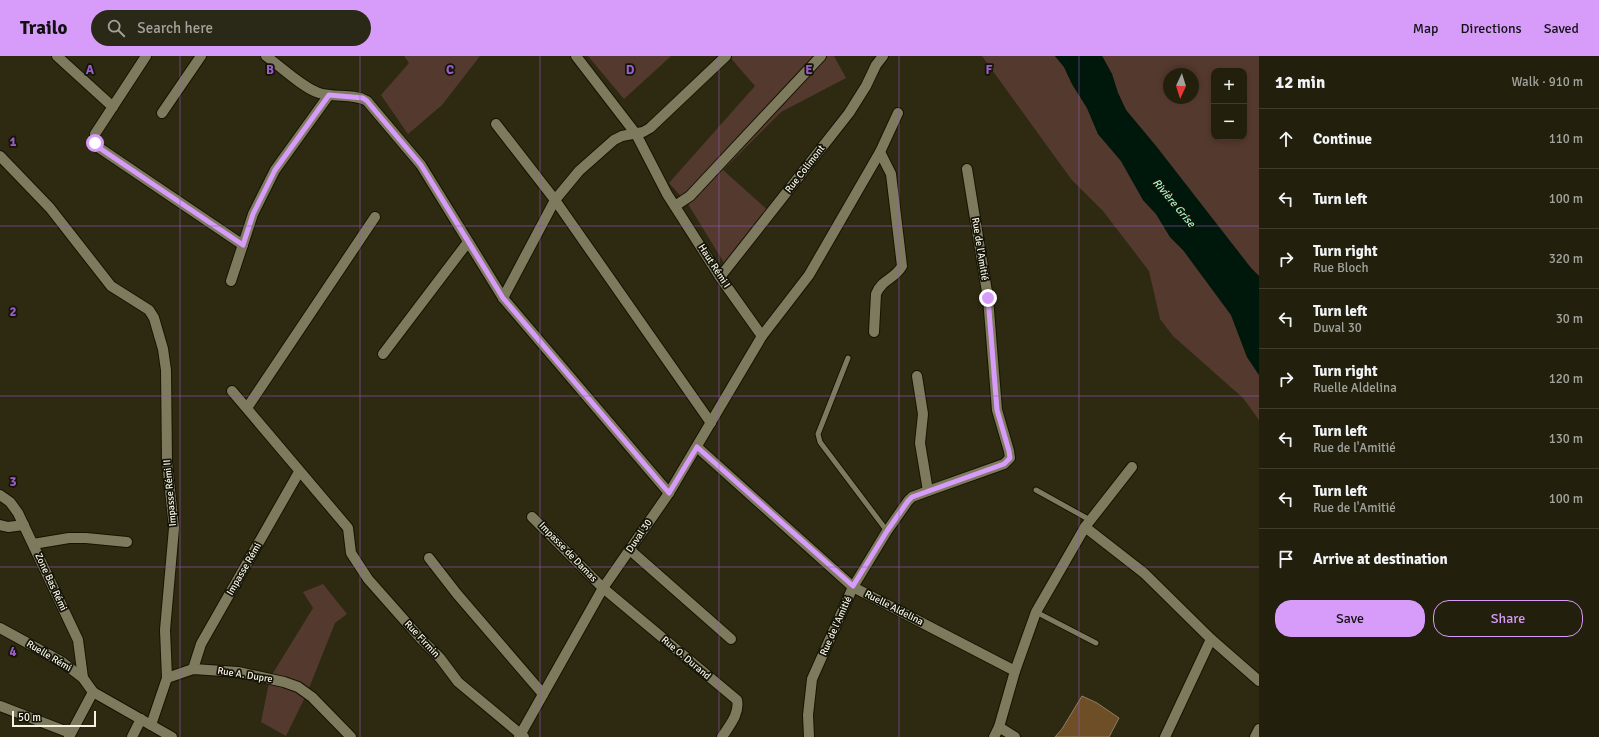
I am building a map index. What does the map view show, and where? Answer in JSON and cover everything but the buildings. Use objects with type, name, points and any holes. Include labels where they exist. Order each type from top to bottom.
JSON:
[{"type":"street","points":[[57,56],[113,106]]},
{"type":"street","points":[[146,56],[95,134],[95,143],[98,147],[243,245]]},
{"type":"street","points":[[162,113],[202,56]]},
{"type":"street","name":"Haut Rémi I","points":[[576,56],[636,134],[667,194],[720,277],[762,336]]},
{"type":"street","points":[[503,298],[555,200],[579,171],[614,140],[622,136],[643,132],[650,128],[726,56]]},
{"type":"street","points":[[675,206],[690,196],[821,56]]},
{"type":"street","name":"Rue Colimont","points":[[720,277],[849,113],[866,86],[876,65],[883,56]]},
{"type":"street","points":[[273,58],[312,90],[329,95],[359,97],[367,101],[421,165],[503,298],[669,493]]},
{"type":"street","points":[[230,281],[253,214],[275,170],[329,95]]},
{"type":"street","name":"Duval 30","points":[[521,736],[603,588],[669,493],[762,336],[809,275],[880,152],[898,113]]},
{"type":"street","points":[[496,124],[555,200],[711,423]]},
{"type":"street","points":[[874,332],[876,294],[882,283],[894,276],[902,266],[891,174],[880,152]]},
{"type":"street","name":"Impasse Rémi II","points":[[0,156],[50,208],[110,286],[148,310],[154,318],[156,324],[163,349],[166,370],[167,462],[174,536],[165,630],[167,678]]},
{"type":"street","name":"Rue de l'Amitié","points":[[809,737],[808,715],[812,679],[853,586],[887,531],[908,501],[912,497],[1004,464],[1010,458],[997,410],[988,298],[967,169]]},
{"type":"street","points":[[247,408],[375,217]]},
{"type":"street","points":[[383,354],[468,242]]},
{"type":"street","points":[[917,376],[923,414],[920,443],[928,491]]},
{"type":"street","points":[[232,390],[299,472]]},
{"type":"street","name":"Ruelle Aldelina","points":[[697,447],[853,586],[1015,671]]},
{"type":"street","points":[[994,737],[999,727],[1015,671],[1036,612],[1088,524],[1132,467]]},
{"type":"street","name":"Rue Firmin","points":[[299,472],[348,528],[351,553],[368,579],[421,639],[440,658],[458,682],[521,736]]},
{"type":"street","name":"Impasse Rémi","points":[[193,669],[201,644],[299,472]]},
{"type":"street","name":"Zone Bas Rémi","points":[[0,495],[10,502],[18,513],[78,640],[83,678]]},
{"type":"street","name":"Impasse de Damas","points":[[532,516],[603,588]]},
{"type":"street","points":[[1088,524],[1144,573],[1211,639],[1259,681]]},
{"type":"street","points":[[0,525],[24,525]]},
{"type":"street","points":[[33,544],[75,538],[127,542]]},
{"type":"street","points":[[630,550],[731,639]]},
{"type":"street","points":[[429,558],[457,594],[543,694]]},
{"type":"street","name":"Rue O. Durand","points":[[603,588],[737,700],[738,706],[736,714],[722,737]]},
{"type":"street","name":"Ruelle Rémi","points":[[0,628],[62,662],[83,678],[93,692]]},
{"type":"street","points":[[1165,737],[1211,639]]},
{"type":"street","name":"Rue A. Dupre","points":[[167,678],[193,669],[238,672],[284,682],[298,687],[312,697],[351,737]]},
{"type":"street","points":[[152,725],[167,678]]},
{"type":"street","points":[[0,706],[70,735],[93,692],[172,737]]},
{"type":"street","points":[[132,737],[141,719]]},
{"type":"street","points":[[999,727],[1014,737]]},
{"type":"street","points":[[1255,737],[1259,729]]},
{"type":"lane","points":[[848,358],[818,437],[820,442],[887,531]]},
{"type":"lane","points":[[1036,490],[1088,524]]},
{"type":"lane","points":[[1036,612],[1096,643]]},
{"type":"shaded area","points":[[404,56],[480,56],[442,105],[408,134],[381,95],[409,63]]},
{"type":"shaded area","points":[[588,56],[671,56],[624,99]]},
{"type":"shaded area","points":[[729,56],[834,56],[846,78],[781,112],[723,170],[771,213],[726,266],[688,204],[669,183],[755,86]]},
{"type":"shaded area","points":[[982,56],[1055,56],[1064,67],[1072,84],[1087,108],[1098,134],[1121,161],[1143,200],[1156,214],[1170,237],[1183,250],[1231,315],[1247,357],[1259,375],[1259,420],[1243,398],[1173,336],[1160,319],[1149,271],[1103,211],[1071,179]]},
{"type":"shaded area","points":[[1102,56],[1259,56],[1259,276],[1251,268],[1126,110],[1118,93],[1112,74]]},
{"type":"shaded area","points":[[323,584],[347,614],[335,623],[307,693],[286,736],[261,722],[270,678],[313,608],[303,592]]},
{"type":"water","name":"Rivière Grise","points":[[1055,56],[1102,56],[1112,74],[1118,93],[1126,110],[1251,268],[1259,276],[1259,375],[1247,357],[1231,315],[1183,250],[1170,237],[1156,214],[1143,200],[1121,161],[1098,134],[1087,108],[1072,84],[1064,67]]},
{"type":"route","points":[[95,143],[98,147],[243,245],[253,214],[275,170],[329,95],[363,98],[421,165],[503,298],[669,493],[697,447],[853,586],[887,531],[912,497],[980,474],[1004,464],[1010,458],[997,410],[988,298]]}]
